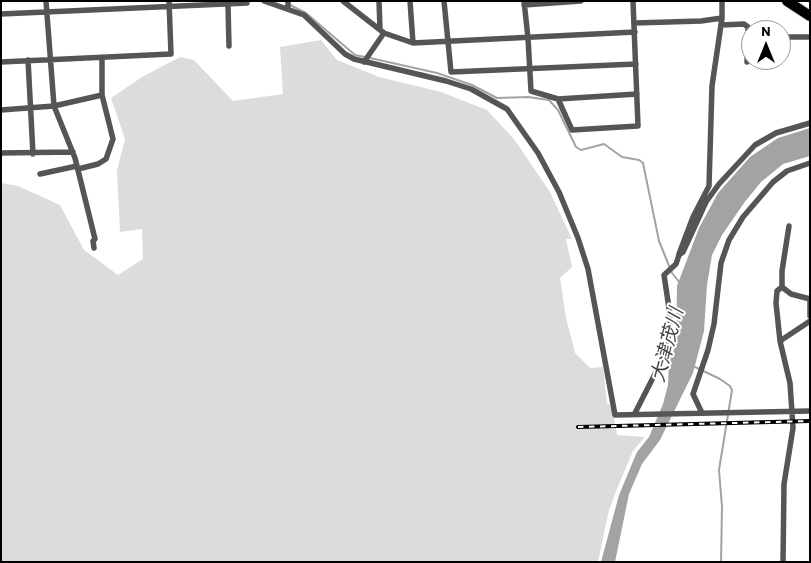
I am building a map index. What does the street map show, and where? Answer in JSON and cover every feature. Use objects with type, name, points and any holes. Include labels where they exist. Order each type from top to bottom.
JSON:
[{"type":"highway","points":[[786,1],[810,16]]},
{"type":"street","points":[[46,1],[54,106],[78,167],[95,240],[92,241],[94,248]]},
{"type":"street","points":[[264,1],[304,15],[345,54],[364,62],[410,70],[446,80],[471,90],[506,109],[538,153],[566,208],[588,269],[615,415],[635,413],[810,411]]},
{"type":"street","points":[[288,1],[288,9]]},
{"type":"street","points":[[343,1],[350,3],[382,31],[412,44],[634,32]]},
{"type":"street","points":[[364,62],[382,31],[379,1]]},
{"type":"street","points":[[410,1],[412,44]]},
{"type":"street","points":[[444,1],[450,72],[446,80]]},
{"type":"street","points":[[581,1],[524,3],[531,91],[558,99],[637,94]]},
{"type":"street","points":[[558,99],[572,130],[638,126],[633,1]]},
{"type":"street","points":[[635,413],[659,366],[670,334],[670,315],[664,275],[676,264],[682,240],[709,186],[712,86],[722,18],[722,1]]},
{"type":"street","points":[[1,62],[171,54],[169,4]]},
{"type":"street","points":[[1,14],[169,4],[247,4]]},
{"type":"street","points":[[228,5],[229,46]]},
{"type":"street","points":[[634,23],[701,21],[722,18]]},
{"type":"street","points":[[721,25],[741,24]]},
{"type":"street","points":[[791,37],[810,36]]},
{"type":"street","points":[[40,174],[98,164],[106,158],[113,139],[102,95],[102,58]]},
{"type":"street","points":[[28,60],[34,154]]},
{"type":"street","points":[[450,72],[636,64]]},
{"type":"street","points":[[1,110],[54,106],[102,95]]},
{"type":"street","points":[[679,255],[683,252],[706,202],[745,154],[776,132],[810,123]]},
{"type":"street","points":[[1,153],[73,152]]},
{"type":"street","points":[[702,413],[693,394],[712,333],[721,263],[729,240],[743,217],[773,182],[787,170],[810,163]]},
{"type":"street","points":[[783,562],[784,484],[793,428],[790,383],[780,341],[776,291],[782,287],[789,226]]},
{"type":"street","points":[[782,287],[791,294],[810,299],[810,316]]},
{"type":"street","points":[[780,341],[810,321]]},
{"type":"shaded area","points":[[321,40],[337,60],[379,77],[441,92],[487,110],[514,139],[550,192],[572,239],[566,239],[572,267],[560,278],[566,318],[575,353],[590,368],[603,367],[607,403],[612,407],[617,435],[645,437],[633,451],[609,510],[598,562],[1,562],[1,183],[18,186],[60,205],[84,250],[118,275],[143,259],[142,229],[120,232],[117,170],[125,139],[111,98],[142,77],[180,57],[194,60],[233,101],[283,94],[280,47]]},
{"type":"shaded area","points":[[810,128],[810,156],[783,164],[761,182],[722,235],[712,255],[707,285],[704,331],[693,373],[660,440],[642,464],[629,494],[615,562],[601,562],[619,495],[637,452],[649,437],[663,404],[668,385],[669,362],[676,345],[677,286],[699,228],[718,193],[750,157],[778,138]]},
{"type":"waterway","points":[[290,5],[306,13],[355,55],[365,57]]},
{"type":"waterway","points":[[370,58],[437,73],[472,85],[497,98],[528,97],[549,100],[558,110],[576,147],[581,150],[604,144],[622,157],[639,160],[643,163],[659,241],[672,273],[680,283]]},
{"type":"waterway","points":[[693,366],[720,379],[730,386],[732,390],[719,470],[722,507],[721,562]]},
{"type":"railway","points":[[578,427],[810,421]]},
{"type":"water label","name":"大津茂川","points":[[667,345]]}]
